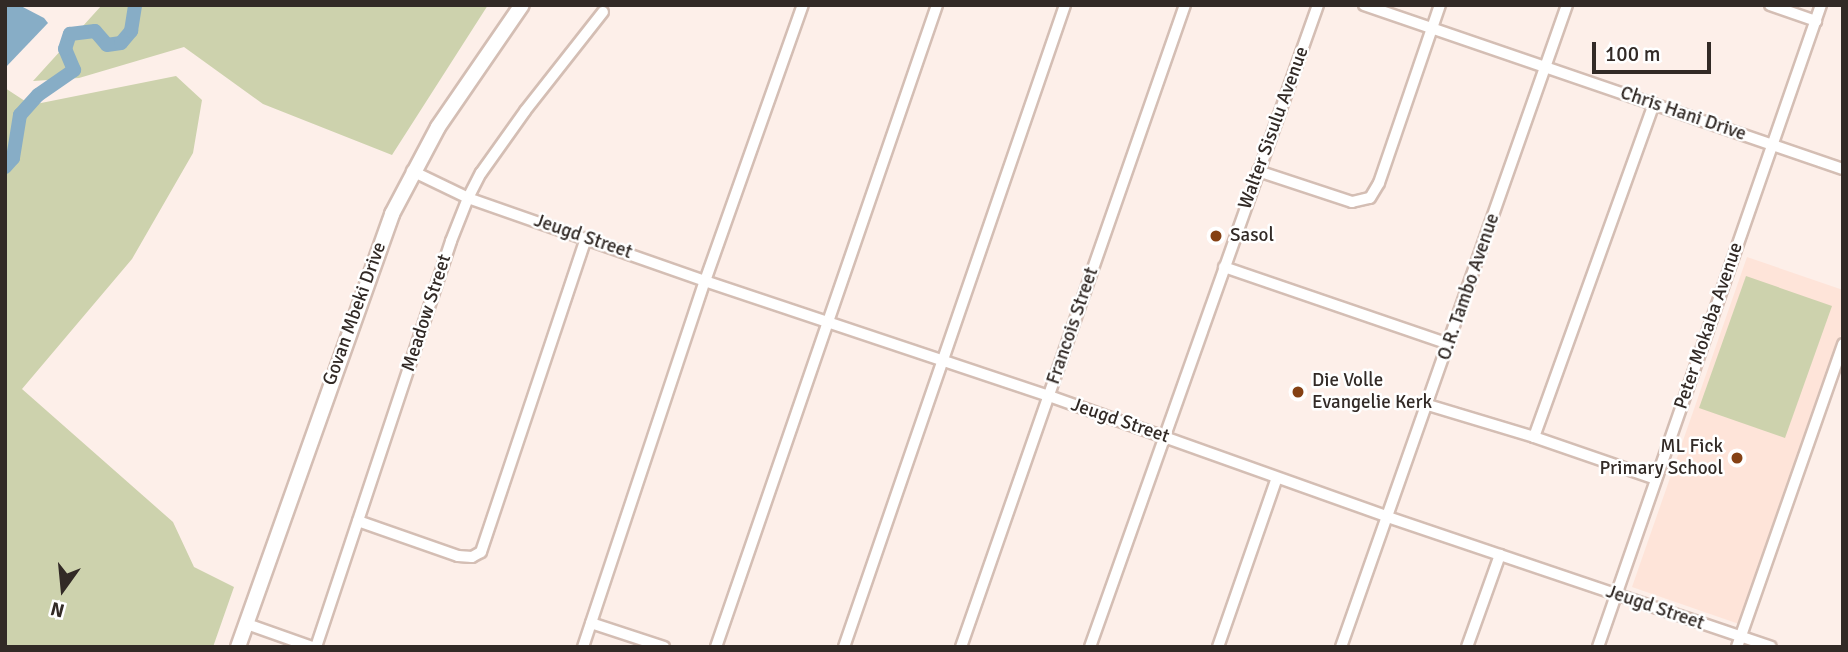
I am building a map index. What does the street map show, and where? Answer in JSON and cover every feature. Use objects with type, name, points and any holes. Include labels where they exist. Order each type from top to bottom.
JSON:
[{"type":"main road","name":"Govan Mbeki Drive","points":[[238,647],[362,290],[412,171],[473,73],[522,5]]},
{"type":"street","points":[[583,647],[705,281],[803,5]]},
{"type":"street","points":[[716,647],[937,5]]},
{"type":"street","points":[[844,647],[1065,5]]},
{"type":"street","name":"Francois Street","points":[[961,647],[1185,5]]},
{"type":"street","name":"Walter Sisulu Avenue","points":[[1090,647],[1318,5]]},
{"type":"street","name":"Chris Hani Drive","points":[[1364,5],[1843,169]]},
{"type":"street","points":[[1258,171],[1352,202],[1370,198],[1379,183],[1440,5]]},
{"type":"street","name":"O.R. Tambo Avenue","points":[[1341,647],[1567,5]]},
{"type":"street","points":[[1770,5],[1816,21]]},
{"type":"street","name":"Peter Mokaba Avenue","points":[[1598,647],[1821,5]]},
{"type":"street","name":"Meadow Street","points":[[314,647],[451,241],[468,198],[481,173],[525,111],[603,12]]},
{"type":"street","points":[[1534,436],[1654,104]]},
{"type":"street","name":"Jeugd Street","points":[[412,171],[468,198],[1164,436],[1388,517],[1617,595],[1739,642],[1771,647]]},
{"type":"street","points":[[358,521],[458,556],[472,557],[481,552],[586,238]]},
{"type":"street","points":[[1224,267],[1449,344]]},
{"type":"street","points":[[1739,642],[1843,344]]},
{"type":"street","points":[[1428,405],[1534,436],[1656,479]]},
{"type":"street","points":[[1218,647],[1277,478]]},
{"type":"street","points":[[1467,647],[1500,555]]},
{"type":"street","points":[[591,623],[663,647]]},
{"type":"street","points":[[247,624],[314,647]]},
{"type":"shaded area","name":"ML Fick Primary School","points":[[1747,257],[1843,290],[1843,329],[1739,624],[1632,587]]},
{"type":"green space","points":[[102,5],[488,5],[392,155],[263,104],[184,47],[79,78],[33,81]]},
{"type":"green space","points":[[176,76],[202,100],[193,153],[132,259],[22,389],[173,522],[194,567],[234,587],[213,647],[5,647],[5,88],[31,105]]},
{"type":"green space","points":[[1746,276],[1832,306],[1785,438],[1699,408]]},
{"type":"water","points":[[5,5],[19,5],[44,18],[48,23],[5,68]]},
{"type":"waterway","points":[[5,167],[13,158],[20,115],[38,95],[74,70],[65,49],[70,34],[95,31],[107,45],[121,43],[131,31],[135,5]]},
{"type":"place","name":"Sasol","points":[[1216,236]]},
{"type":"place","name":"Die Volle Evangelie Kerk","points":[[1298,392]]},
{"type":"place","name":"ML Fick Primary School","points":[[1737,458]]}]
